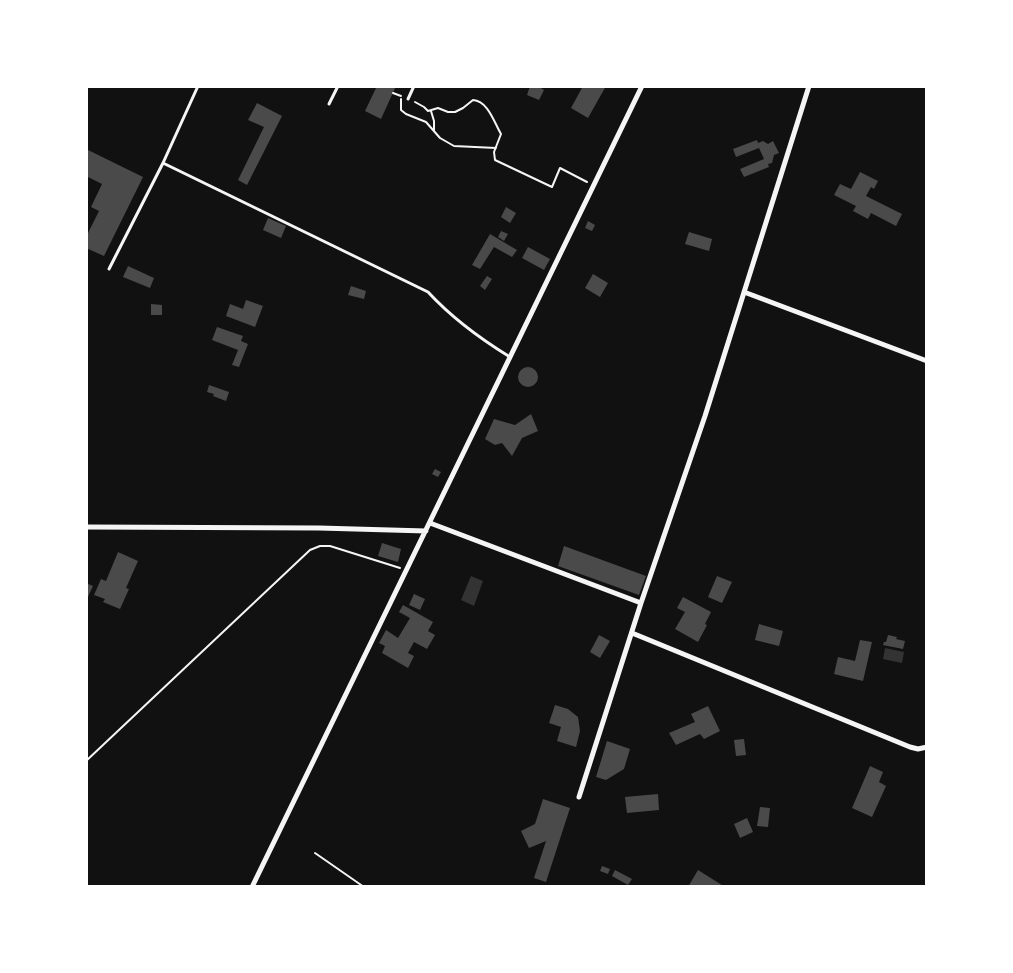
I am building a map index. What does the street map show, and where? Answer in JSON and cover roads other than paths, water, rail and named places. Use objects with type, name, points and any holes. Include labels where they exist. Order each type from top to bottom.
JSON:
[{"type":"street","points":[[252,887],[642,86]]},
{"type":"street","points":[[579,797],[641,603],[705,416],[809,86]]},
{"type":"street","points":[[744,292],[927,361]]},
{"type":"street","points":[[430,523],[641,603]]},
{"type":"street","points":[[86,527],[327,528],[426,531]]},
{"type":"street","points":[[632,633],[910,747],[918,749],[927,747]]},
{"type":"lane","points":[[109,268],[163,163],[198,86]]},
{"type":"lane","points":[[329,104],[338,86]]},
{"type":"lane","points":[[408,100],[414,86]]},
{"type":"lane","points":[[163,163],[428,292],[445,310],[472,332],[510,357]]}]
